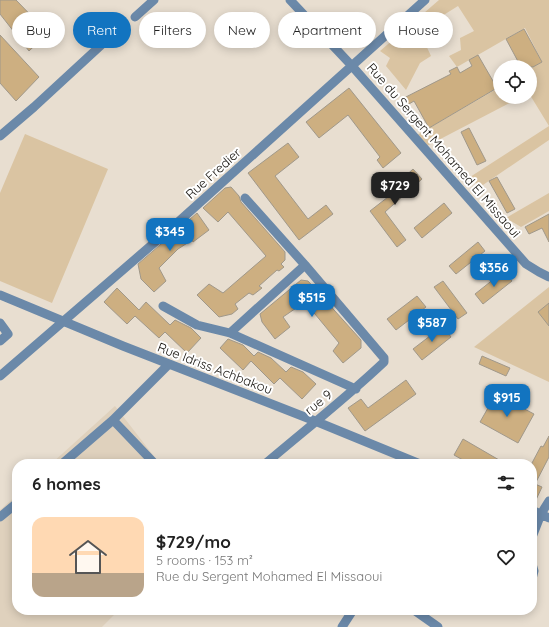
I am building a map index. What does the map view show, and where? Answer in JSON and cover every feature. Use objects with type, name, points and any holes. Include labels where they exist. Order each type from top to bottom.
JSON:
[{"type":"street","points":[[135,17],[154,0]]},
{"type":"street","name":"Rue du Sergent Mohamed El Missaoui","points":[[290,0],[352,66],[526,264],[549,277]]},
{"type":"street","name":"Rue Fredier","points":[[0,376],[65,321],[425,0]]},
{"type":"street","points":[[0,136],[98,48]]},
{"type":"street","points":[[230,333],[305,265],[245,198]]},
{"type":"street","name":"rue 9","points":[[271,459],[315,421],[356,389],[384,362],[384,358],[305,265]]},
{"type":"street","name":"Rue Idriss Achbakou","points":[[0,294],[169,364],[408,459]]},
{"type":"street","points":[[163,306],[197,324],[230,333],[356,389]]},
{"type":"street","points":[[0,323],[8,334],[0,341]]},
{"type":"street","points":[[68,459],[113,420],[169,364]]},
{"type":"street","points":[[113,420],[150,459]]},
{"type":"street","points":[[537,529],[545,516],[549,501]]},
{"type":"street","points":[[0,518],[12,507]]},
{"type":"street","points":[[342,627],[350,615]]},
{"type":"street","points":[[421,615],[438,627]]},
{"type":"shaded area","points":[[439,0],[549,0],[549,126],[536,104],[537,104],[537,65],[542,62],[525,28],[457,67],[449,56],[461,50],[460,38],[474,31],[458,6],[448,12],[425,12]]},
{"type":"shaded area","points":[[384,48],[427,48],[431,56],[420,63],[406,90],[386,66],[390,58],[380,51]]},
{"type":"shaded area","points":[[493,91],[493,104],[508,104],[427,146],[417,135]]},
{"type":"shaded area","points":[[549,126],[549,140],[480,187],[470,177]]},
{"type":"shaded area","points":[[25,134],[108,169],[52,303],[0,281],[0,193]]},
{"type":"shaded area","points":[[549,193],[549,211],[521,227],[506,218]]},
{"type":"shaded area","points":[[549,287],[549,382],[474,347]]},
{"type":"shaded area","points":[[115,406],[156,459],[57,459]]},
{"type":"shaded area","points":[[12,499],[12,615],[114,615],[102,627],[0,627],[0,510]]},
{"type":"building","points":[[0,0],[16,0],[28,12],[12,12],[12,29],[0,14]]},
{"type":"building","points":[[524,29],[542,62],[537,65],[537,60],[517,60],[506,39]]},
{"type":"building","points":[[0,35],[39,77],[16,101],[0,83]]},
{"type":"building","points":[[478,55],[493,81],[493,90],[429,128],[414,101],[402,108],[398,101],[451,74],[449,71],[457,67],[460,73],[472,66],[469,60]]},
{"type":"building","points":[[349,88],[401,153],[383,168],[377,160],[380,157],[348,115],[319,138],[306,122]]},
{"type":"building","points":[[469,128],[486,161],[477,165],[461,132]]},
{"type":"building","points":[[288,143],[299,157],[275,176],[308,219],[326,205],[333,214],[299,240],[248,173]]},
{"type":"building","points":[[413,169],[422,179],[385,212],[406,240],[397,247],[370,211],[388,197],[386,194]]},
{"type":"building","points":[[497,177],[515,209],[507,213],[489,181]]},
{"type":"building","points":[[231,187],[239,196],[241,202],[285,252],[285,260],[281,264],[284,267],[279,271],[277,270],[259,286],[262,288],[253,295],[249,293],[235,304],[238,309],[232,314],[219,317],[197,295],[209,284],[223,293],[266,256],[228,212],[218,222],[203,208],[225,188]]},
{"type":"building","points":[[444,203],[452,213],[422,238],[414,228]]},
{"type":"building","points":[[197,213],[209,230],[193,242],[192,240],[178,249],[159,268],[166,281],[154,292],[141,279],[138,264]]},
{"type":"building","points":[[549,214],[549,242],[542,228],[529,234],[525,227]]},
{"type":"building","points":[[478,242],[485,251],[456,274],[449,266]]},
{"type":"building","points":[[504,271],[512,281],[483,304],[475,294]]},
{"type":"building","points":[[301,280],[308,281],[361,340],[361,348],[343,363],[333,351],[339,343],[305,302],[283,317],[290,327],[275,339],[262,322],[260,314]]},
{"type":"building","points":[[443,281],[467,313],[458,319],[434,287]]},
{"type":"building","points":[[117,288],[139,310],[146,302],[170,325],[175,320],[191,328],[201,338],[187,353],[165,332],[159,338],[135,316],[127,324],[104,302]]},
{"type":"building","points":[[417,296],[426,307],[396,330],[387,319]]},
{"type":"building","points":[[549,303],[549,326],[538,312]]},
{"type":"building","points":[[443,326],[451,337],[422,360],[413,349]]},
{"type":"building","points":[[228,339],[243,345],[254,356],[258,352],[271,358],[286,372],[291,367],[303,372],[316,384],[302,399],[280,378],[274,384],[251,361],[243,370],[220,348]]},
{"type":"building","points":[[482,356],[510,368],[506,376],[479,364]]},
{"type":"building","points":[[406,380],[416,394],[365,431],[348,408],[361,399],[368,408]]},
{"type":"building","points":[[496,394],[534,414],[518,443],[480,422]]},
{"type":"building","points":[[549,436],[549,457],[537,480],[537,459],[534,459],[541,446],[543,447]]},
{"type":"building","points":[[463,439],[497,459],[461,459],[454,455]]},
{"type":"building","points":[[537,485],[542,487],[537,498]]}]
